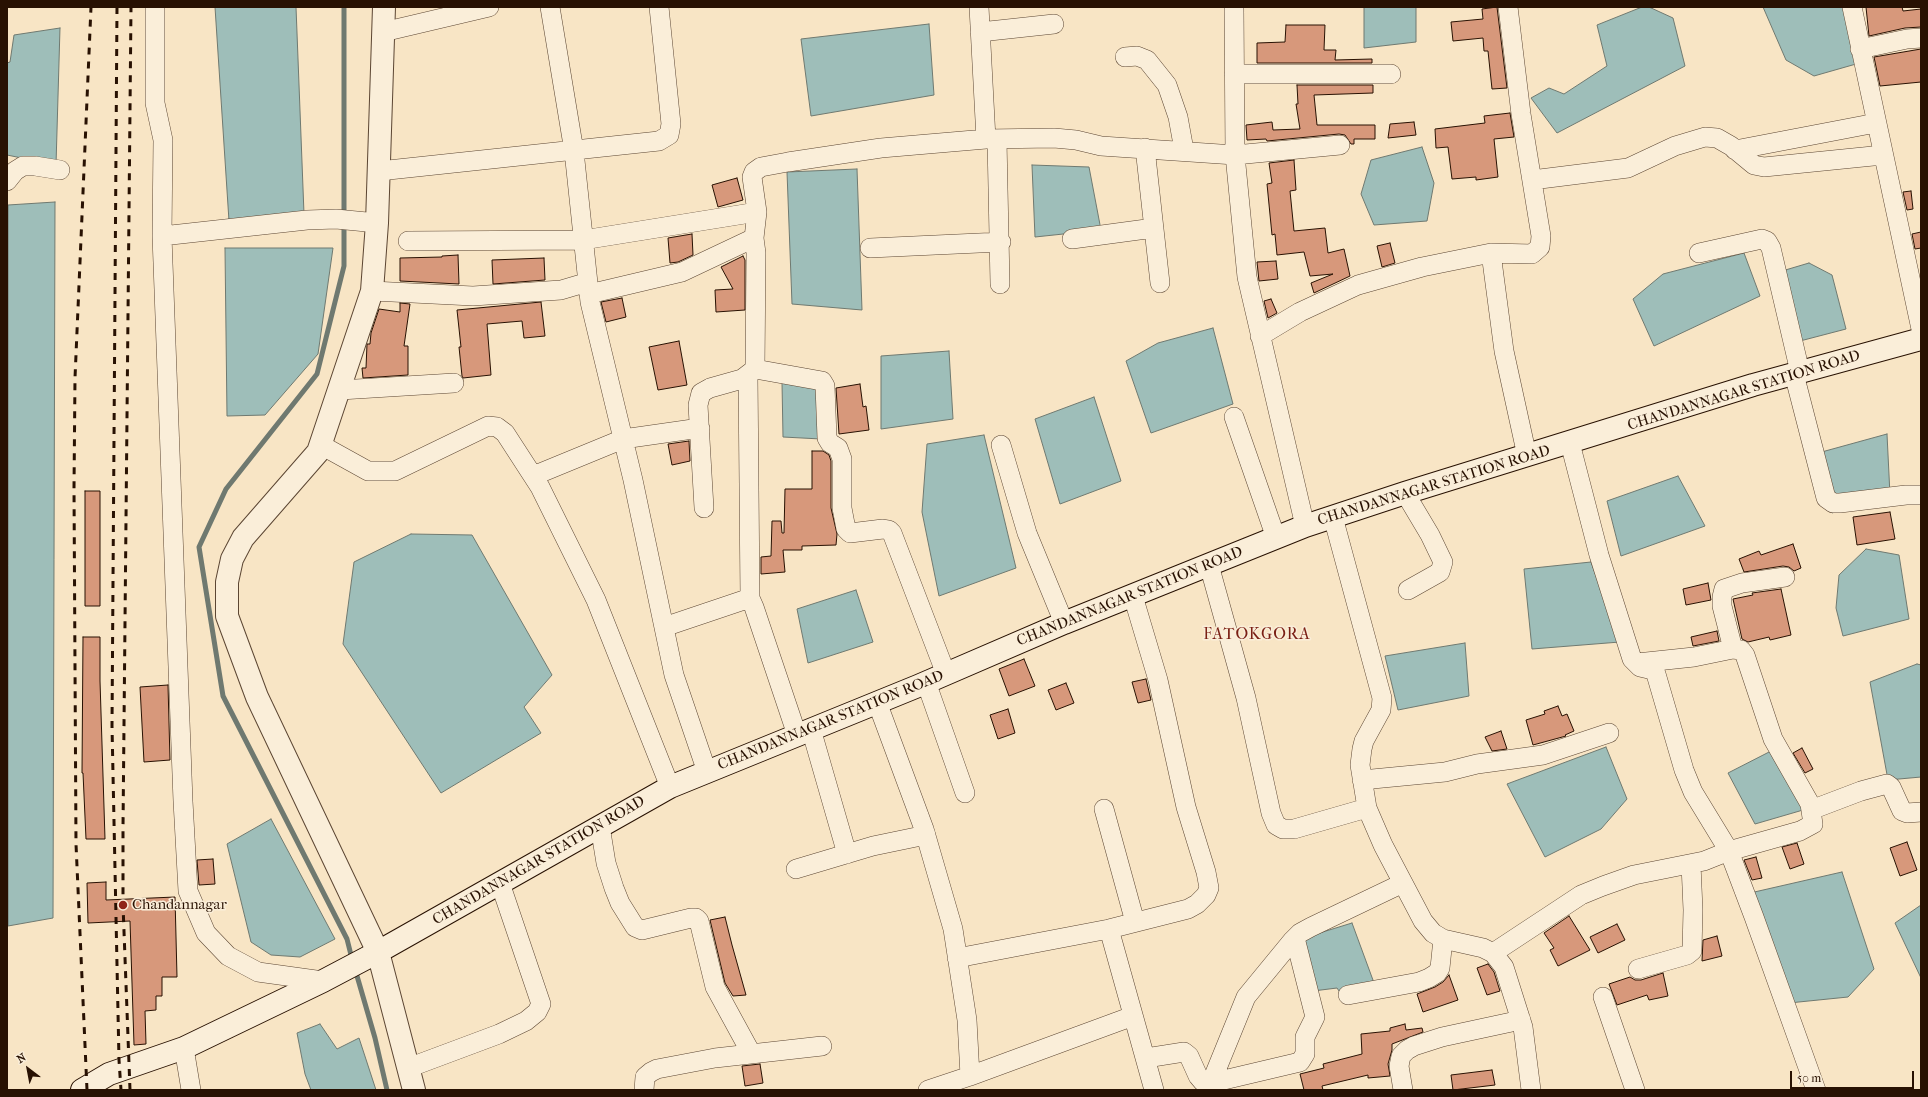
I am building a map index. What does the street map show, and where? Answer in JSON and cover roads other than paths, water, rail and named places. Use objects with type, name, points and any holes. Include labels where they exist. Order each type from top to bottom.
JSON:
[{"type":"main road","points":[[384,7],[378,223],[372,291],[318,452],[243,538],[232,559],[227,582],[227,616],[257,697],[372,955],[414,1090]]},
{"type":"main road","name":"CHANDANNAGAR STATION ROAD","points":[[82,1090],[109,1074],[184,1048],[323,981],[372,955],[670,787],[946,674],[1064,623],[1305,526],[1332,517],[1405,493],[1797,373],[1921,339]]},
{"type":"street","points":[[155,7],[155,103],[163,140],[162,236],[183,801],[188,891],[206,933],[228,956],[258,972],[323,981]]},
{"type":"street","points":[[383,32],[489,7]]},
{"type":"street","points":[[550,7],[574,151],[588,288],[623,439],[674,675],[707,772]]},
{"type":"street","points":[[379,171],[659,141],[669,135],[671,124],[659,7]]},
{"type":"street","points":[[979,7],[980,32],[992,139],[1001,242],[1000,284]]},
{"type":"street","points":[[1234,7],[1236,154],[1247,277],[1305,526]]},
{"type":"street","points":[[1260,336],[1300,312],[1358,286],[1422,267],[1491,253],[1532,254],[1540,247],[1541,236],[1521,114],[1508,7]]},
{"type":"street","points":[[1852,7],[1921,329]]},
{"type":"street","points":[[980,32],[1054,24]]},
{"type":"street","points":[[1860,49],[1907,39],[1921,38]]},
{"type":"street","points":[[1125,57],[1138,56],[1147,60],[1167,85],[1178,117],[1184,150]]},
{"type":"street","points":[[1234,74],[1391,74]]},
{"type":"street","points":[[1735,150],[1876,123]]},
{"type":"street","points":[[1532,180],[1628,168],[1675,146],[1705,137],[1717,138],[1754,165],[1764,167],[1883,155]]},
{"type":"street","points":[[847,854],[804,732],[750,598],[752,372],[756,253],[754,238],[757,212],[752,177],[754,172],[761,168],[788,162],[881,148],[992,139],[1054,138],[1076,140],[1101,146],[1236,154],[1340,145]]},
{"type":"street","points":[[1145,148],[1160,283]]},
{"type":"street","points":[[7,180],[15,171],[23,166],[35,166],[60,170]]},
{"type":"street","points":[[408,241],[583,240],[757,212]]},
{"type":"street","points":[[162,236],[307,220],[336,219],[378,223]]},
{"type":"street","points":[[1072,239],[1154,228]]},
{"type":"street","points":[[372,291],[473,296],[588,288],[682,272],[754,238]]},
{"type":"street","points":[[1699,253],[1762,239],[1767,241],[1771,248],[1797,373],[1826,498],[1833,503],[1840,503],[1906,495],[1921,496]]},
{"type":"street","points":[[870,248],[1001,242]]},
{"type":"street","points":[[1491,253],[1504,351],[1528,456]]},
{"type":"street","points":[[704,508],[698,405],[701,393],[710,388],[742,379],[752,372],[822,381],[825,386],[828,438],[830,443],[838,448],[842,459],[842,508],[846,529],[850,533],[883,529],[889,530],[892,533],[946,674]]},
{"type":"street","points":[[340,390],[454,383]]},
{"type":"street","points":[[1234,417],[1276,538]]},
{"type":"street","points":[[321,445],[368,471],[395,471],[488,426],[497,427],[505,433],[540,487],[596,600],[670,787]]},
{"type":"street","points":[[533,476],[623,439],[700,428]]},
{"type":"street","points":[[1570,443],[1599,555],[1632,659],[1640,667],[1652,670],[1656,674],[1684,770],[1694,792],[1728,852],[1754,917],[1816,1090]]},
{"type":"street","points":[[1001,444],[1027,533],[1064,623]]},
{"type":"street","points":[[1405,493],[1430,535],[1443,562],[1440,572],[1408,590]]},
{"type":"street","points":[[1332,517],[1382,698],[1381,710],[1364,740],[1362,749],[1360,765],[1368,808],[1383,845],[1423,921],[1433,933],[1443,939],[1483,948],[1492,953],[1504,967],[1521,1020],[1531,1090]]},
{"type":"street","points":[[1209,565],[1246,698],[1271,813],[1276,825],[1283,829],[1294,830],[1368,808]]},
{"type":"street","points":[[1734,649],[1722,606],[1724,589],[1742,583],[1785,577]]},
{"type":"street","points":[[957,958],[1109,929],[1188,909],[1206,895],[1208,888],[1206,872],[1186,807],[1158,680],[1133,596]]},
{"type":"street","points":[[664,627],[750,598]]},
{"type":"street","points":[[1492,953],[1581,895],[1634,875],[1691,864],[1800,831],[1813,824],[1810,804],[1773,739],[1745,655],[1741,650],[1734,649],[1694,657],[1636,663]]},
{"type":"street","points":[[926,682],[965,793]]},
{"type":"street","points":[[878,702],[926,835],[953,929],[967,1020],[970,1076]]},
{"type":"street","points":[[1362,780],[1445,772],[1477,764],[1543,755],[1609,734]]},
{"type":"street","points":[[1811,810],[1861,791],[1887,784],[1891,787],[1902,811],[1907,813],[1921,812]]},
{"type":"street","points":[[1104,809],[1135,922]]},
{"type":"street","points":[[600,826],[606,863],[614,888],[620,903],[635,927],[642,930],[691,918],[696,918],[699,921],[716,988],[751,1054]]},
{"type":"street","points":[[796,869],[873,846],[926,835]]},
{"type":"street","points":[[1638,969],[1687,955],[1692,951],[1693,910],[1691,864]]},
{"type":"street","points":[[408,1068],[499,1034],[519,1024],[537,1012],[541,1004],[500,883]]},
{"type":"street","points":[[1211,1083],[1246,997],[1295,938],[1311,927],[1403,883]]},
{"type":"street","points":[[1109,929],[1154,1090]]},
{"type":"street","points":[[1146,1058],[1184,1052],[1189,1056],[1198,1076],[1203,1082],[1211,1083],[1300,1062],[1304,1058],[1305,1037],[1315,1017],[1295,938]]},
{"type":"street","points":[[1348,995],[1419,982],[1429,978],[1437,973],[1440,968],[1443,939]]},
{"type":"street","points":[[1603,997],[1635,1090]]},
{"type":"street","points":[[928,1090],[1133,1016]]},
{"type":"street","points":[[1403,1090],[1399,1066],[1401,1056],[1407,1050],[1414,1046],[1442,1037],[1521,1020]]},
{"type":"street","points":[[644,1090],[643,1084],[645,1077],[657,1069],[714,1058],[822,1046]]},
{"type":"street","points":[[184,1048],[191,1090]]},
{"type":"water","points":[[215,7],[296,7],[304,214],[229,221]]},
{"type":"water","points":[[1364,7],[1416,7],[1416,42],[1364,48]]},
{"type":"water","points":[[1642,7],[1649,7],[1673,18],[1685,66],[1557,133],[1531,98],[1549,88],[1564,94],[1607,66],[1597,25]]},
{"type":"water","points":[[1763,7],[1844,7],[1856,64],[1814,76],[1786,60]]},
{"type":"water","points":[[929,24],[934,95],[811,116],[801,39]]},
{"type":"water","points":[[60,28],[56,165],[7,155],[7,63],[10,62],[14,35]]},
{"type":"water","points":[[1422,147],[1434,183],[1427,221],[1374,225],[1361,194],[1371,160]]},
{"type":"water","points":[[1032,165],[1089,167],[1101,230],[1035,237]]},
{"type":"water","points":[[857,169],[862,310],[792,304],[787,172]]},
{"type":"water","points":[[55,202],[53,918],[8,926],[8,205]]},
{"type":"water","points":[[225,248],[333,248],[318,354],[265,415],[227,416]]},
{"type":"water","points":[[1744,253],[1760,296],[1654,346],[1633,299],[1663,274]]},
{"type":"water","points":[[1809,263],[1832,275],[1846,329],[1800,341],[1782,271]]},
{"type":"water","points":[[1213,328],[1233,404],[1151,433],[1126,361],[1158,343]]},
{"type":"water","points":[[949,351],[953,419],[881,429],[881,356]]},
{"type":"water","points":[[782,382],[821,387],[821,439],[783,437]]},
{"type":"water","points":[[1094,397],[1121,481],[1060,504],[1035,419]]},
{"type":"water","points":[[1887,434],[1890,495],[1832,513],[1818,453]]},
{"type":"water","points":[[984,435],[1016,568],[939,596],[922,512],[927,444]]},
{"type":"water","points":[[1678,476],[1705,526],[1621,556],[1607,501]]},
{"type":"water","points":[[411,534],[472,535],[552,675],[524,707],[541,733],[441,793],[343,644],[354,562]]},
{"type":"water","points":[[1866,549],[1899,555],[1909,619],[1843,636],[1836,608],[1839,575]]},
{"type":"water","points":[[1591,562],[1620,642],[1532,649],[1524,569]]},
{"type":"water","points":[[856,590],[873,642],[808,663],[797,609]]},
{"type":"water","points":[[1465,643],[1469,696],[1398,710],[1385,656]]},
{"type":"water","points":[[1917,664],[1921,665],[1921,777],[1888,780],[1870,682]]},
{"type":"water","points":[[1606,747],[1627,799],[1601,829],[1545,857],[1507,784]]},
{"type":"water","points":[[1773,750],[1803,810],[1755,824],[1728,773]]},
{"type":"water","points":[[271,819],[335,939],[300,957],[271,955],[251,942],[227,844]]},
{"type":"water","points":[[1842,872],[1874,969],[1848,997],[1779,1004],[1750,893]]},
{"type":"water","points":[[1921,905],[1921,978],[1895,923]]},
{"type":"water","points":[[1352,923],[1377,991],[1345,1000],[1337,988],[1313,991],[1300,939]]},
{"type":"water","points":[[320,1024],[337,1049],[359,1038],[376,1090],[311,1090],[305,1074],[297,1033]]},
{"type":"waterway","points":[[344,7],[344,266],[317,374],[226,489],[199,547],[223,696],[347,939],[352,959]]},
{"type":"waterway","points":[[355,969],[375,1038],[387,1090]]},
{"type":"railway","points":[[87,1090],[76,844],[74,488],[75,378],[91,7]]},
{"type":"railway","points":[[117,7],[112,726],[119,1060],[121,1090]]},
{"type":"railway","points":[[130,1090],[123,905],[123,828],[131,7]]},
{"type":"place","name":"Chandannagar","points":[[123,905]]},
{"type":"district","name":"FATOKGORA","points":[[1257,635]]}]
